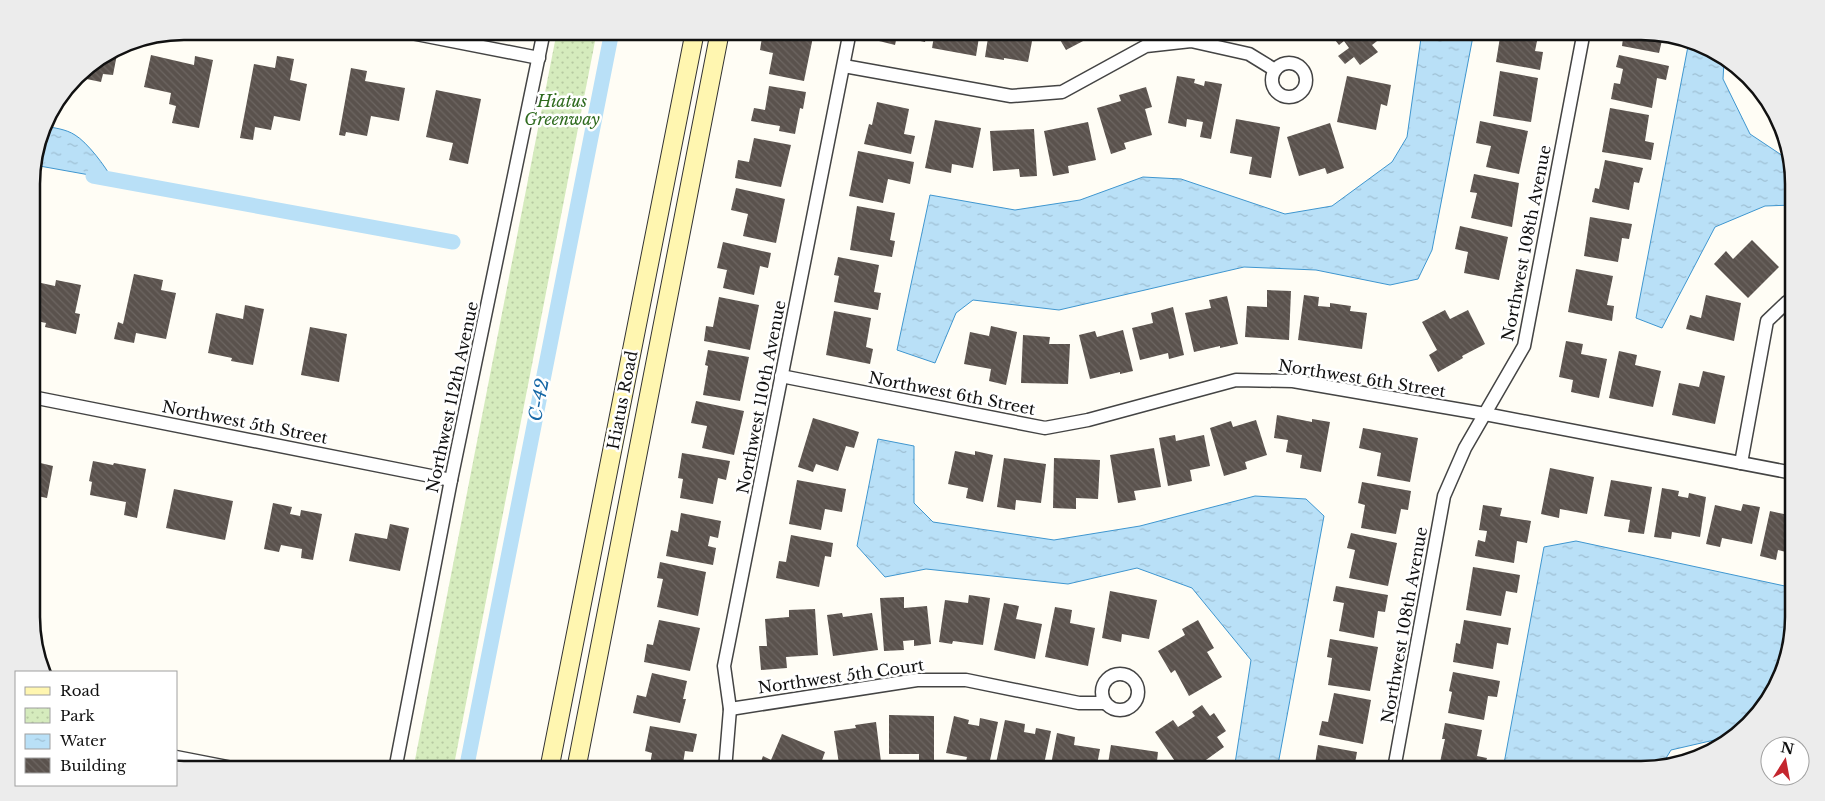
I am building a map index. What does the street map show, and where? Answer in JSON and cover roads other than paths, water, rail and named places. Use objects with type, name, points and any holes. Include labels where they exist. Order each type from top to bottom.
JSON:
[{"type":"main road","name":"Hiatus Road","points":[[551,761],[693,40]]},
{"type":"main road","name":"Hiatus Road","points":[[578,761],[718,40]]},
{"type":"main road","points":[[567,679],[592,685]]},
{"type":"street","points":[[447,40],[539,58]]},
{"type":"street","name":"Northwest 112th Avenue","points":[[398,761],[451,480],[542,40]]},
{"type":"street","name":"Northwest 110th Avenue","points":[[726,761],[730,709],[724,666],[848,40]]},
{"type":"street","name":"Northwest 108th Avenue","points":[[1396,761],[1444,496],[1465,448],[1524,346],[1582,40]]},
{"type":"street","points":[[844,66],[1011,96],[1062,92],[1146,46],[1191,41],[1249,54],[1275,70]]},
{"type":"street","points":[[1741,463],[1767,322],[1785,306]]},
{"type":"street","name":"Northwest 6th Street","points":[[781,376],[1045,428],[1088,420],[1236,380],[1293,381],[1485,414],[1785,471]]},
{"type":"street","name":"Northwest 5th Street","points":[[40,399],[451,480]]},
{"type":"street","name":"Northwest 5th Court","points":[[730,709],[917,680],[966,680],[1079,703],[1105,703]]},
{"type":"street","points":[[178,757],[197,761]]},
{"type":"water","points":[[1421,40],[1472,40],[1432,250],[1418,279],[1390,285],[1316,270],[1244,267],[1059,310],[973,300],[956,313],[935,363],[897,350],[930,195],[1015,210],[1080,200],[1143,177],[1181,179],[1285,214],[1332,206],[1392,162],[1407,137]]},
{"type":"water","points":[[1688,48],[1713,59],[1724,66],[1723,79],[1750,134],[1782,155],[1784,165],[1785,205],[1765,206],[1715,227],[1662,328],[1636,318]]},
{"type":"water","points":[[52,127],[68,131],[80,138],[96,155],[112,179],[41,166]]},
{"type":"water","points":[[878,439],[914,446],[914,503],[933,522],[1054,540],[1140,526],[1255,496],[1306,499],[1324,516],[1279,761],[1235,761],[1251,660],[1192,588],[1137,568],[1068,584],[926,569],[885,577],[857,546]]},
{"type":"water","points":[[1576,541],[1785,586],[1785,617],[1782,645],[1774,672],[1766,689],[1755,705],[1743,719],[1717,739],[1671,750],[1666,759],[1650,761],[1504,761],[1544,547]]},
{"type":"waterway","name":"C-42","points":[[468,761],[610,40]]},
{"type":"waterway","points":[[93,176],[453,242]]},
{"type":"park label","name":"Hiatus Greenway","points":[[562,110]]}]
